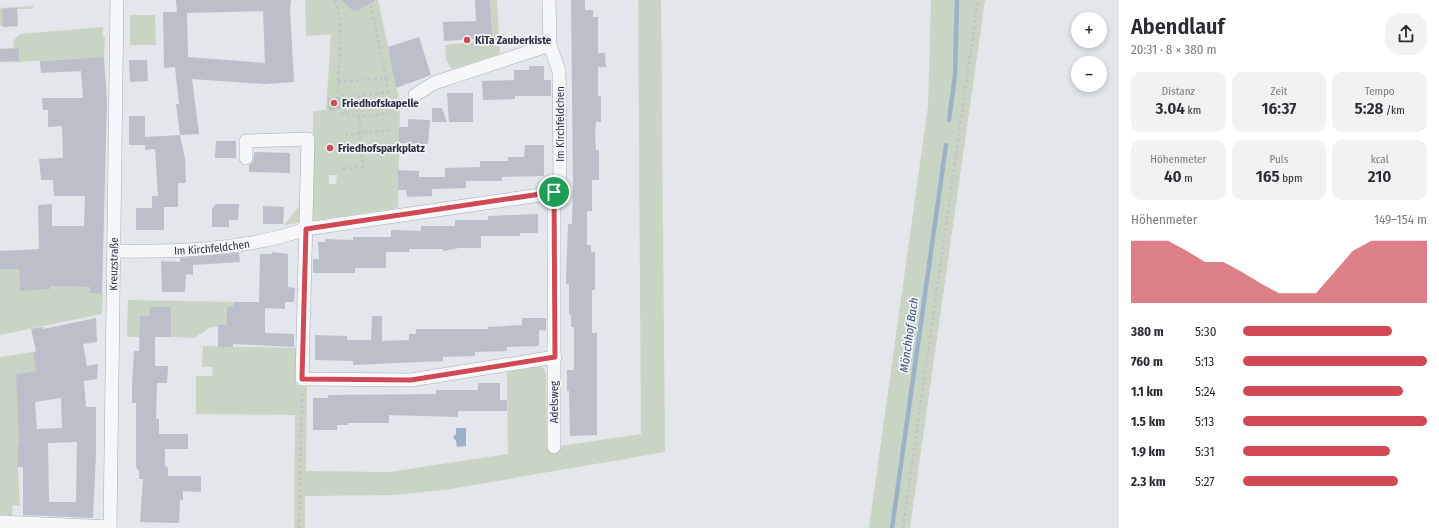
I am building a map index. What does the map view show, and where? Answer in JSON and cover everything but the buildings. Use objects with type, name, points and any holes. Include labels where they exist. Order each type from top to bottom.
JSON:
[{"type":"street","name":"Kreuzstraße","points":[[110,528],[115,251],[117,0]]},
{"type":"street","name":"Im Kirchfeldchen","points":[[115,251],[153,252],[212,248],[287,236],[306,229],[554,192],[560,186],[560,71],[550,45],[548,0]]},
{"type":"street","points":[[415,95],[434,83],[550,45]]},
{"type":"street","points":[[246,158],[246,141],[308,139],[302,379],[411,380],[555,357]]},
{"type":"street","name":"Adelsweg","points":[[554,192],[554,447]]},
{"type":"street","points":[[0,522],[110,528]]},
{"type":"path","points":[[335,0],[340,14],[341,23],[338,92],[344,96],[346,113]]},
{"type":"path","points":[[351,97],[388,92],[370,0]]},
{"type":"path","points":[[903,528],[978,0]]},
{"type":"path","points":[[338,82],[386,78]]},
{"type":"path","points":[[341,114],[346,113],[351,116],[359,116],[400,110]]},
{"type":"path","points":[[343,169],[362,167],[359,116]]},
{"type":"path","points":[[345,134],[393,130]]},
{"type":"path","points":[[345,153],[392,147]]},
{"type":"path","points":[[299,528],[302,379]]},
{"type":"green space","points":[[305,0],[378,0],[400,103],[398,208],[284,225],[313,189],[313,111],[326,110],[331,34],[306,36]],"holes":[[[329,175],[337,175],[336,184],[329,184]]]},
{"type":"green space","points":[[490,0],[497,0],[500,54],[452,69],[446,60],[445,45],[475,42],[478,43],[478,46],[493,45]]},
{"type":"green space","points":[[638,0],[661,0],[665,452],[450,489],[395,495],[305,496],[305,528],[294,528],[295,415],[196,414],[196,376],[213,376],[212,367],[202,367],[203,346],[297,348],[296,385],[307,386],[306,471],[389,472],[508,454],[507,372],[542,366],[546,374],[547,448],[641,434]]},
{"type":"green space","points":[[931,0],[985,0],[910,528],[869,528],[928,106]]},
{"type":"green space","points":[[33,6],[33,9],[3,9],[3,26],[0,26],[0,8]]},
{"type":"green space","points":[[130,15],[155,15],[156,45],[130,45]]},
{"type":"green space","points":[[103,27],[103,37],[105,37],[104,57],[0,63],[19,61],[19,48],[13,48],[14,40],[20,34]]},
{"type":"green space","points":[[0,258],[1,269],[19,269],[20,290],[50,289],[51,286],[90,287],[90,293],[103,293],[102,314],[0,335]]},
{"type":"green space","points":[[128,300],[234,302],[233,325],[211,327],[194,338],[171,337],[171,307],[150,307],[150,316],[140,316],[140,337],[127,337]]},
{"type":"green space","points":[[33,352],[36,371],[16,374],[19,429],[22,452],[17,453],[20,506],[13,505],[12,516],[0,515],[0,357]]},
{"type":"water","points":[[456,428],[466,428],[466,446],[457,447],[456,441],[453,437],[456,434]]},
{"type":"waterway","name":"Mönchhof Bach","points":[[949,120],[955,75],[957,0]]},
{"type":"waterway","name":"Mönchhof Bach","points":[[892,528],[946,145]]},
{"type":"place","name":"KiTa Zauberkiste","points":[[467,40]]},
{"type":"place","name":"Friedhofskapelle","points":[[334,103]]},
{"type":"place","name":"Friedhofsparkplatz","points":[[330,148]]},
{"type":"route","points":[[554,192],[555,357],[411,380],[302,379],[306,229],[554,192]]}]
